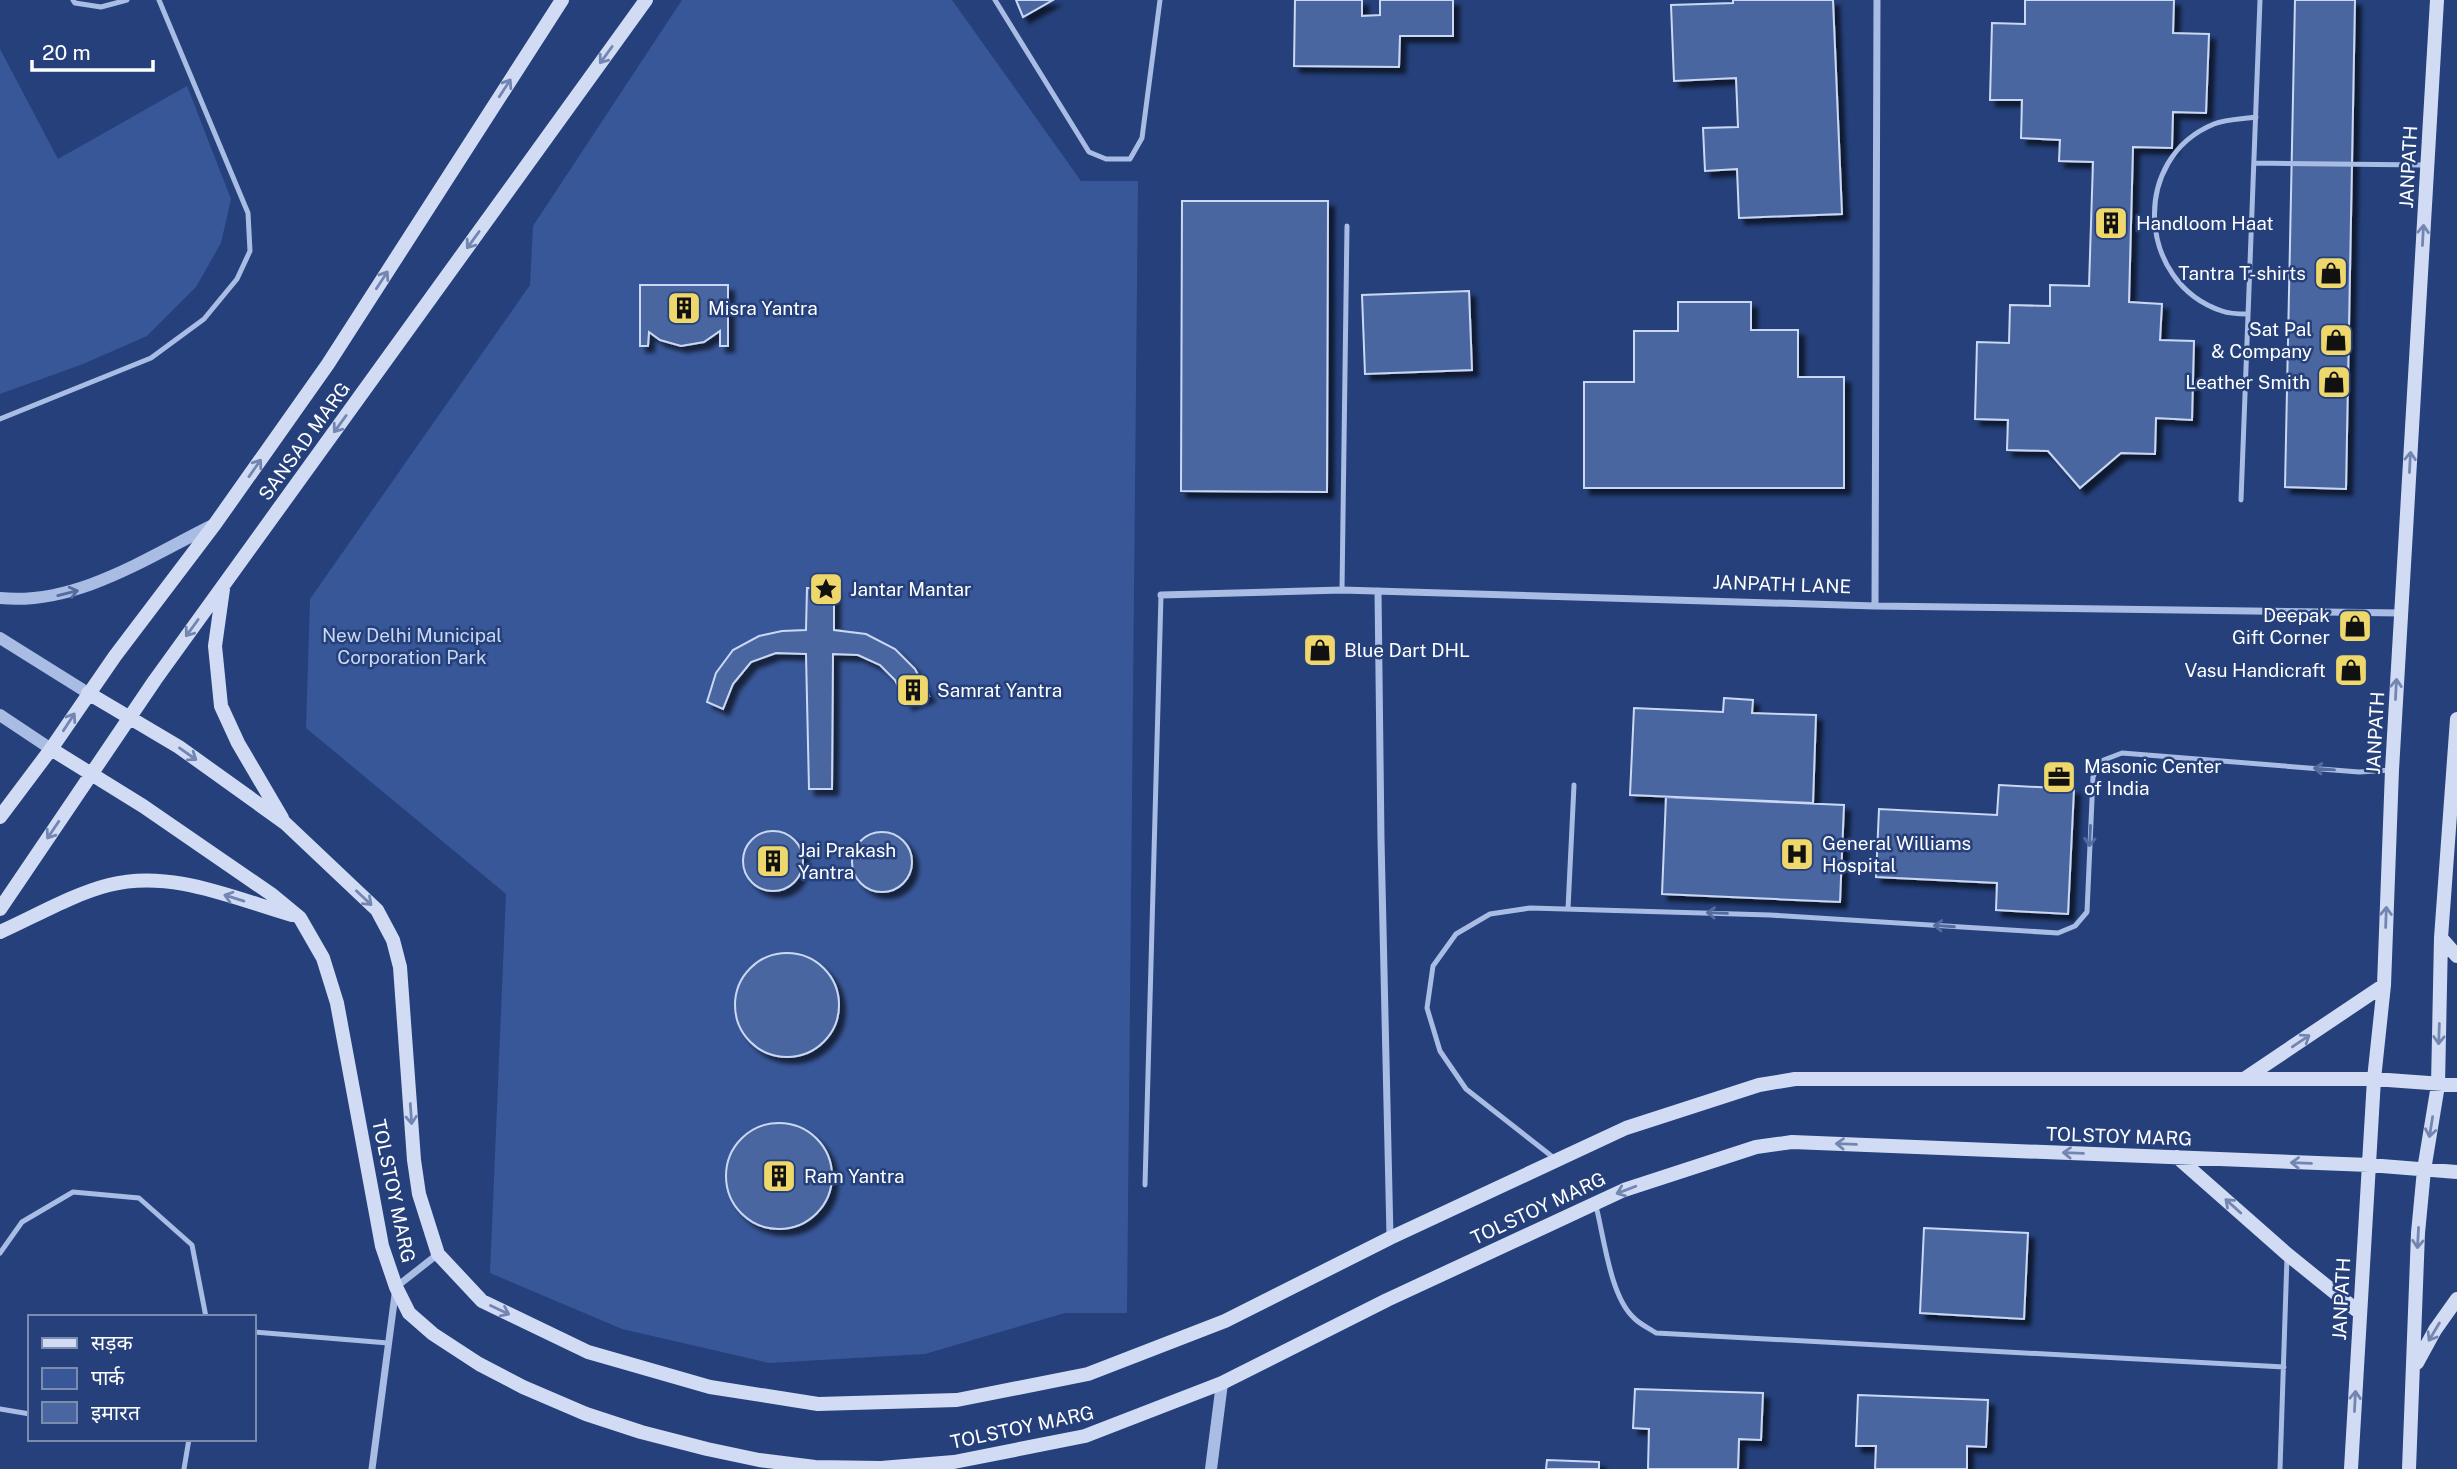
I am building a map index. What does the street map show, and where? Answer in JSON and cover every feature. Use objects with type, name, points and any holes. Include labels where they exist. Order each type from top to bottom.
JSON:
[{"type":"main road","name":"SANSAD MARG","points":[[0,817],[51,749],[88,693],[215,524],[328,364],[562,0]]},
{"type":"main road","name":"SANSAD MARG","points":[[0,909],[224,584],[646,0]]},
{"type":"main road","name":"JANPATH","points":[[2351,1469],[2374,1079],[2384,985],[2392,770],[2437,0]]},
{"type":"main road","points":[[224,584],[215,646],[220,706],[237,743],[285,823]]},
{"type":"main road","name":"TOLSTOY MARG","points":[[88,693],[179,747],[285,823],[377,910],[393,940],[400,967],[414,1160],[419,1194],[438,1254],[482,1301],[589,1352],[710,1387],[818,1405],[957,1400],[1088,1374],[1224,1321],[1390,1238],[1626,1128],[1759,1085],[1795,1079],[2374,1079],[2457,1085]]},
{"type":"main road","points":[[2409,1469],[2418,1233],[2424,1170],[2438,1085],[2441,938],[2457,719]]},
{"type":"main road","name":"TOLSTOY MARG","points":[[51,749],[143,806],[271,894],[300,918],[323,958],[337,1003],[382,1246],[396,1287],[409,1313],[433,1334],[479,1364],[523,1387],[586,1414],[641,1432],[770,1462],[815,1467],[881,1468],[954,1462],[1085,1436],[1222,1383],[1387,1300],[1623,1190],[1756,1147],[1792,1142],[2369,1165],[2457,1172]]},
{"type":"main road","points":[[0,932],[106,886],[127,881],[155,880],[189,884],[300,918]]},
{"type":"main road","points":[[2441,938],[2457,956]]},
{"type":"main road","points":[[2244,1079],[2384,985]]},
{"type":"main road","points":[[2178,1157],[2287,1254],[2360,1313]]},
{"type":"main road","points":[[2414,1367],[2434,1330],[2457,1299]]},
{"type":"street","points":[[1875,606],[1877,0]]},
{"type":"street","points":[[0,598],[43,598],[83,589],[215,524]]},
{"type":"street","name":"JANPATH LANE","points":[[1161,595],[1342,590],[1875,606],[2401,613]]},
{"type":"street","points":[[1378,591],[1390,1238]]},
{"type":"street","points":[[0,638],[88,693]]},
{"type":"street","points":[[0,715],[51,749]]},
{"type":"street","points":[[372,1469],[396,1287],[438,1254]]},
{"type":"street","points":[[1211,1469],[1222,1383]]},
{"type":"lane","points":[[72,0],[75,3],[101,7],[127,0]]},
{"type":"lane","points":[[0,419],[151,358],[204,319],[237,279],[250,251],[248,213],[159,0]]},
{"type":"lane","points":[[995,0],[1089,152],[1106,159],[1130,159],[1142,138],[1160,0]]},
{"type":"lane","points":[[2241,500],[2260,0]]},
{"type":"lane","points":[[2249,314],[2223,312],[2194,297],[2172,276],[2158,249],[2153,219],[2156,189],[2169,162],[2189,139],[2214,124],[2256,117]]},
{"type":"lane","points":[[2254,163],[2427,166]]},
{"type":"lane","points":[[1342,590],[1347,226]]},
{"type":"lane","points":[[1145,1185],[1161,595]]},
{"type":"lane","points":[[1557,1160],[1466,1089],[1440,1051],[1427,1008],[1433,965],[1456,934],[1490,914],[1530,908],[1770,915],[2058,933],[2075,926],[2087,912],[2093,777],[2101,761],[2122,753],[2359,772],[2392,770]]},
{"type":"lane","points":[[1568,909],[1574,785]]},
{"type":"lane","points":[[0,1253],[22,1222],[73,1192],[139,1198],[192,1245],[206,1315]]},
{"type":"lane","points":[[1595,1203],[1623,1305],[1634,1319],[1656,1333],[2284,1367]]},
{"type":"lane","points":[[2280,1469],[2287,1254]]},
{"type":"lane","points":[[256,1332],[388,1343]]},
{"type":"lane","points":[[0,1409],[28,1414]]},
{"type":"lane","points":[[184,1469],[189,1441]]},
{"type":"green space","name":"Jantar Mantar","points":[[682,0],[952,0],[1081,181],[1138,181],[1127,1313],[1065,1313],[925,1354],[769,1363],[622,1329],[490,1273],[506,894],[306,728],[310,599],[530,285],[533,226]]},
{"type":"green space","points":[[0,49],[58,159],[187,86],[231,199],[221,243],[196,287],[147,336],[83,364],[0,394]]},
{"type":"building","points":[[1016,0],[1053,0],[1023,17]]},
{"type":"building","points":[[1295,0],[1362,0],[1362,16],[1380,15],[1380,0],[1453,0],[1453,36],[1400,36],[1399,67],[1294,66]]},
{"type":"building","points":[[1733,0],[1833,0],[1842,214],[1739,218],[1737,169],[1705,171],[1703,128],[1738,127],[1736,78],[1674,81],[1671,5],[1733,3]]},
{"type":"building","name":"Handloom Haat","points":[[2025,0],[2174,0],[2173,33],[2209,34],[2206,113],[2173,112],[2172,148],[2133,147],[2129,302],[2162,304],[2160,340],[2194,341],[2192,420],[2156,418],[2155,454],[2121,453],[2080,488],[2048,451],[2007,450],[2008,420],[1975,419],[1977,342],[2009,343],[2010,305],[2050,306],[2050,285],[2089,286],[2093,162],[2059,161],[2060,140],[2021,138],[2022,100],[1990,100],[1992,23],[2025,24]]},
{"type":"building","points":[[2295,0],[2355,0],[2346,489],[2285,487]]},
{"type":"building","points":[[1182,201],[1328,201],[1327,492],[1181,491]]},
{"type":"building","name":"Misra Yantra","points":[[640,285],[728,285],[728,346],[720,346],[720,331],[704,342],[681,346],[660,340],[649,332],[648,346],[640,346]]},
{"type":"building","points":[[1469,291],[1472,370],[1365,374],[1362,295]]},
{"type":"building","points":[[1678,302],[1751,302],[1751,330],[1798,330],[1798,377],[1844,377],[1844,488],[1584,488],[1584,382],[1634,382],[1634,331],[1678,331]]},
{"type":"building","name":"Samrat Yantra","points":[[807,588],[834,589],[834,630],[866,634],[895,649],[915,669],[929,696],[907,704],[895,680],[880,665],[858,655],[833,654],[832,789],[809,789],[806,654],[776,653],[751,662],[733,684],[723,709],[707,702],[716,673],[733,650],[759,636],[806,630]]},
{"type":"building","points":[[1724,698],[1753,700],[1752,713],[1816,715],[1813,803],[1630,795],[1634,708],[1723,712]]},
{"type":"building","points":[[1999,785],[2074,789],[2068,914],[1996,910],[1997,883],[1876,877],[1879,809],[1997,815]]},
{"type":"building","points":[[1666,797],[1844,805],[1840,902],[1662,894]]},
{"type":"building","name":"Jai Prakash Yantra","points":[[773,831],[790,836],[798,844],[803,861],[798,878],[790,886],[773,891],[756,886],[748,878],[743,861],[748,844],[756,836]]},
{"type":"building","name":"Jai Prakash Yantra","points":[[882,832],[899,837],[907,845],[912,862],[907,879],[899,887],[882,892],[865,887],[857,879],[852,862],[857,845],[865,837]]},
{"type":"building","points":[[787,953],[807,957],[824,968],[835,985],[839,1005],[835,1025],[824,1042],[807,1053],[787,1057],[767,1053],[750,1042],[739,1025],[735,1005],[739,985],[750,968],[767,957]]},
{"type":"building","name":"Ram Yantra","points":[[779,1123],[799,1127],[817,1138],[828,1156],[832,1176],[828,1196],[817,1214],[799,1225],[779,1229],[759,1225],[741,1214],[730,1196],[726,1176],[730,1156],[741,1138],[759,1127]]},
{"type":"building","points":[[1924,1228],[2028,1233],[2024,1319],[1920,1313]]},
{"type":"building","points":[[1635,1389],[1763,1393],[1761,1440],[1739,1439],[1738,1469],[1648,1469],[1649,1429],[1633,1428]]},
{"type":"building","points":[[1858,1395],[1988,1400],[1986,1447],[1967,1446],[1967,1469],[1875,1469],[1876,1446],[1856,1446]]},
{"type":"building","points":[[1547,1460],[1599,1462],[1599,1469],[1546,1469]]},
{"type":"place","name":"Handloom Haat","points":[[2111,223]]},
{"type":"place","name":"Tantra T-shirts","points":[[2331,273]]},
{"type":"place","name":"Misra Yantra","points":[[684,308]]},
{"type":"place","name":"Sat Pal & Company","points":[[2336,340]]},
{"type":"place","name":"Leather Smith","points":[[2334,382]]},
{"type":"place","name":"Jantar Mantar","points":[[826,589]]},
{"type":"place","name":"Deepak Gift Corner","points":[[2355,626]]},
{"type":"place","name":"Blue Dart DHL","points":[[1320,650]]},
{"type":"place","name":"Vasu Handicraft","points":[[2351,670]]},
{"type":"place","name":"Samrat Yantra","points":[[913,690]]},
{"type":"place","name":"Masonic Center of India","points":[[2059,777]]},
{"type":"place","name":"General Williams Hospital","points":[[1797,854]]},
{"type":"place","name":"Jai Prakash Yantra","points":[[773,861]]},
{"type":"place","name":"Ram Yantra","points":[[779,1176]]},
{"type":"park label","name":"New Delhi Municipal Corporation Park","points":[[412,646]]}]
